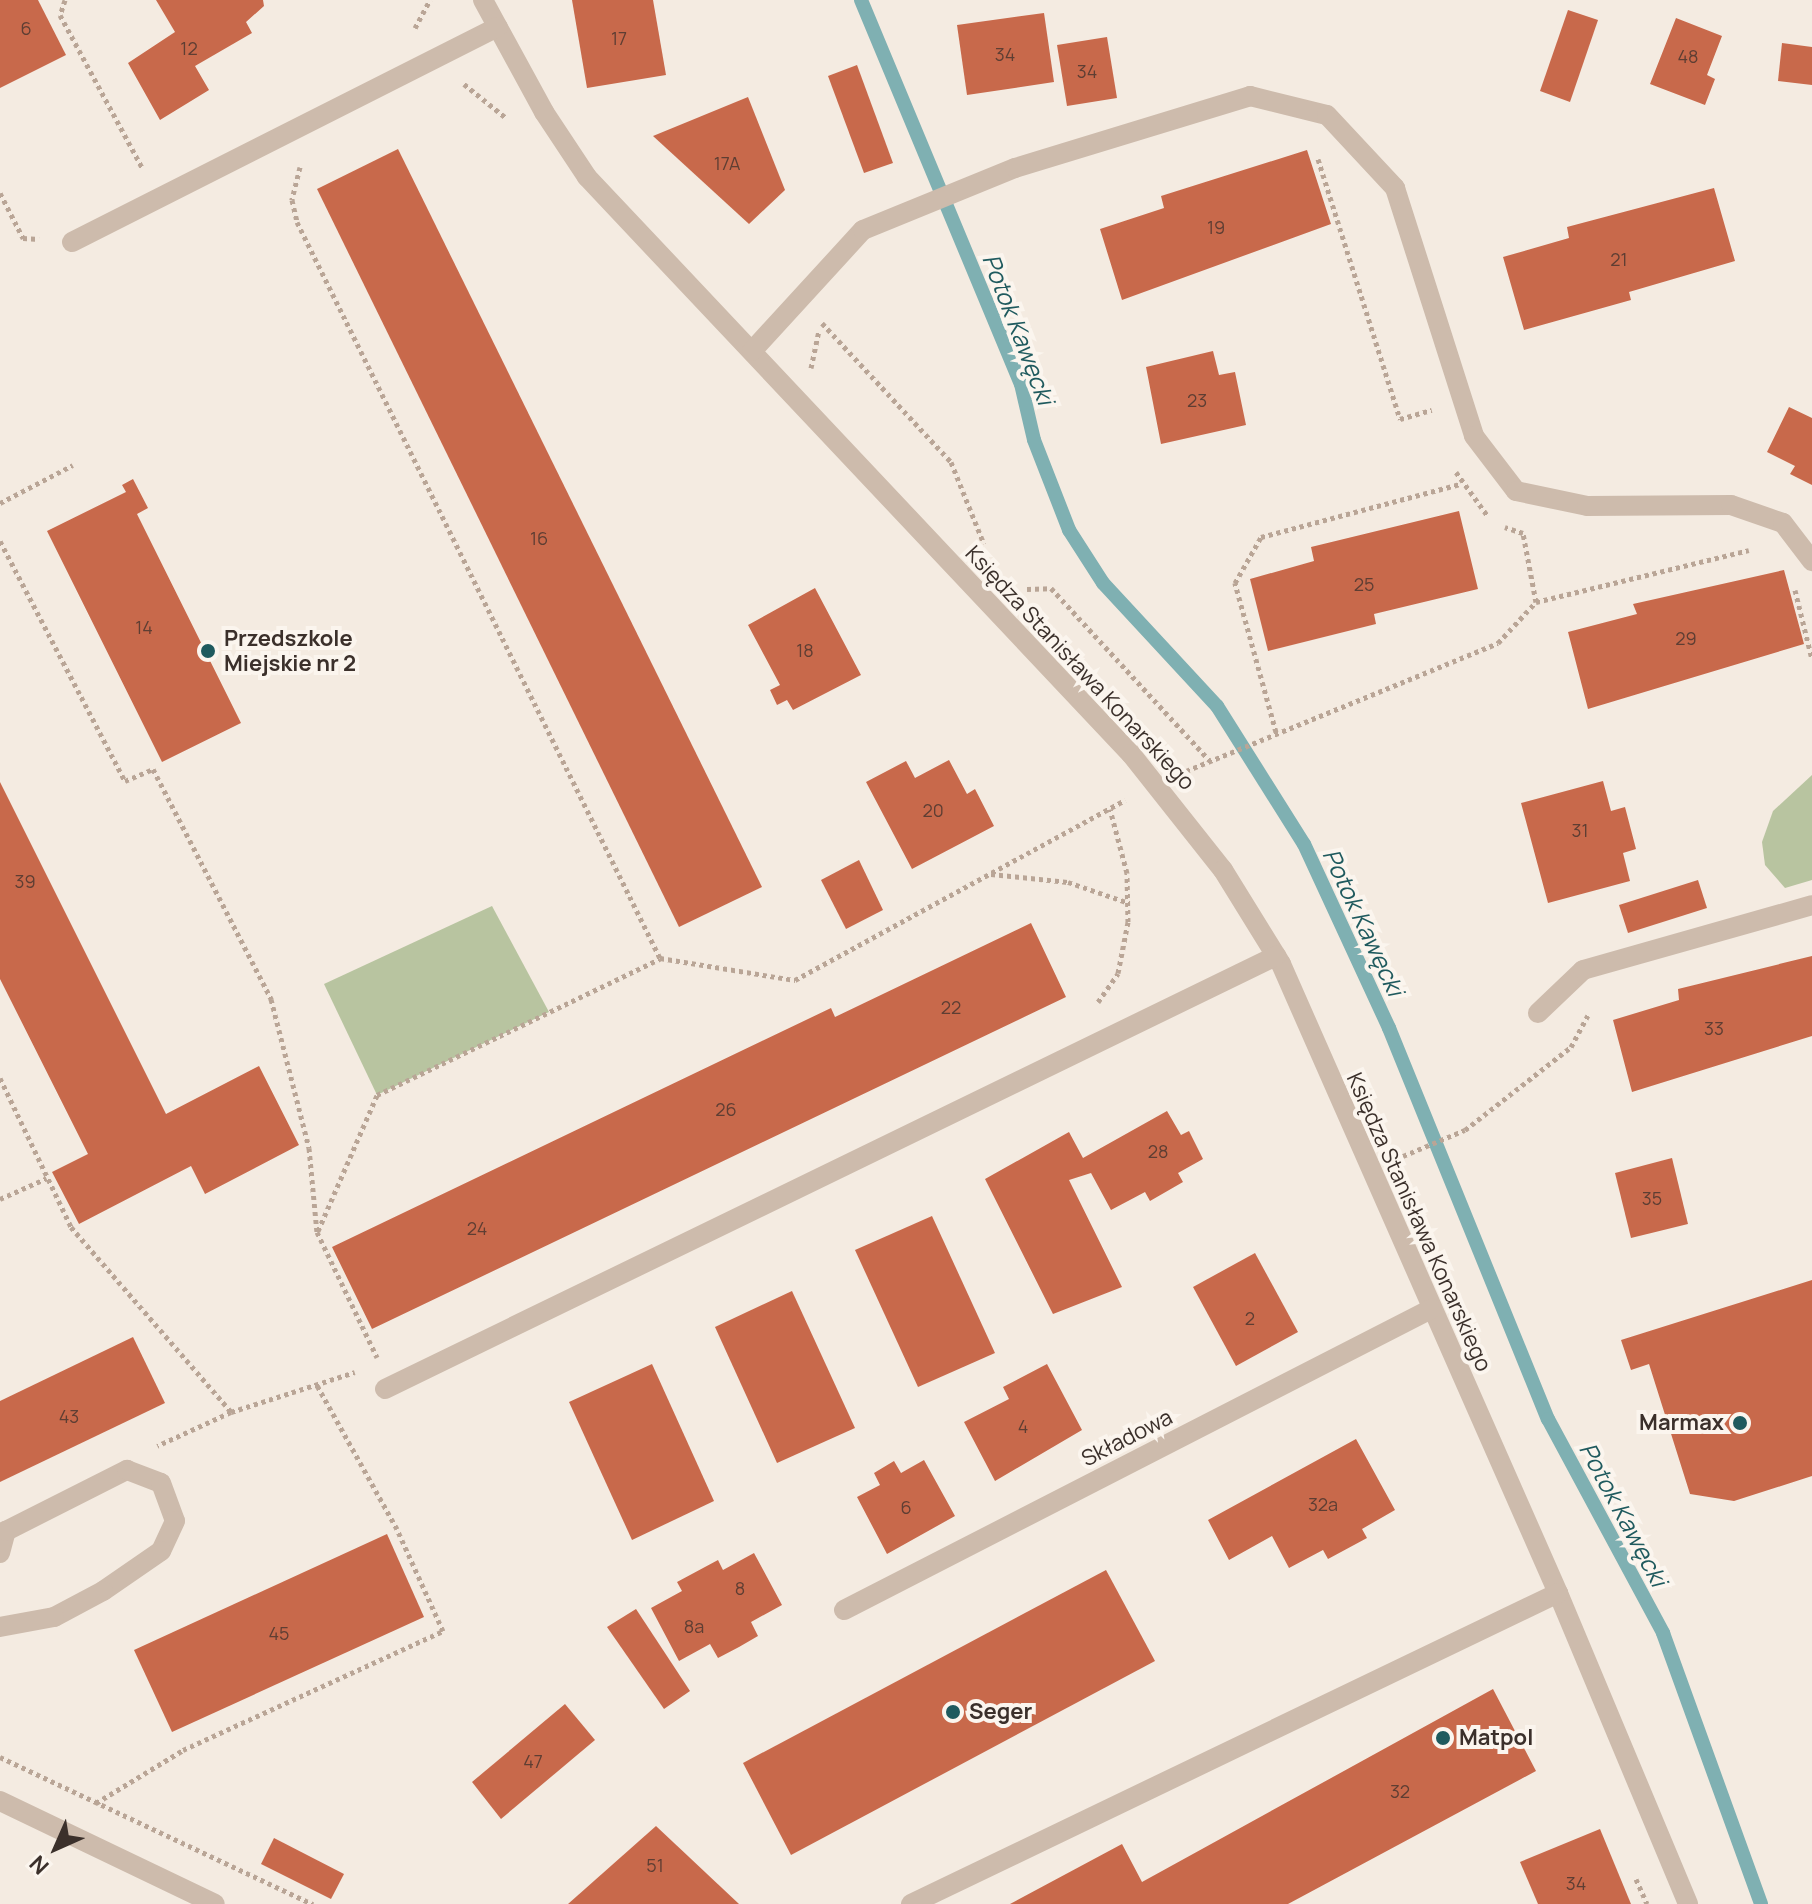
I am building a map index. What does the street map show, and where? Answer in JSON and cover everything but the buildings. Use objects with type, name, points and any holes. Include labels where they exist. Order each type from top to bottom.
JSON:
[{"type":"street","name":"Księdza Stanisława Konarskiego","points":[[483,0],[587,177],[1162,789],[1276,956],[1558,1593],[1688,1904]]},
{"type":"street","points":[[72,242],[498,27]]},
{"type":"street","points":[[752,351],[863,230],[966,185],[1250,96],[1327,115],[1395,188],[1474,436],[1516,491],[1587,506],[1731,505],[1783,523],[1812,561]]},
{"type":"street","points":[[1538,1013],[1583,970],[1812,905]]},
{"type":"street","points":[[385,1389],[1276,956]]},
{"type":"street","name":"Składowa","points":[[844,1610],[1431,1309]]},
{"type":"street","points":[[0,1553],[6,1531],[127,1470],[161,1483],[175,1521],[161,1551],[103,1591],[54,1617],[0,1627]]},
{"type":"street","points":[[911,1904],[1558,1593]]},
{"type":"street","points":[[0,1801],[215,1904]]},
{"type":"path","points":[[65,0],[60,15],[160,200]]},
{"type":"path","points":[[1314,147],[1400,419],[1436,409],[1440,424]]},
{"type":"path","points":[[305,157],[293,188],[297,222],[660,958]]},
{"type":"path","points":[[0,193],[23,238],[72,242]]},
{"type":"path","points":[[821,322],[951,462],[992,552]]},
{"type":"path","points":[[1450,454],[1460,484],[1488,516],[1523,533],[1536,602]]},
{"type":"path","points":[[0,503],[73,465]]},
{"type":"path","points":[[1276,732],[1235,583],[1261,537],[1460,484]]},
{"type":"path","points":[[1162,789],[1209,760],[1266,735],[1498,643],[1536,602],[1795,539]]},
{"type":"path","points":[[0,541],[125,781],[153,769],[271,999],[309,1148],[317,1232],[379,1362]]},
{"type":"path","points":[[1792,577],[1812,659]]},
{"type":"path","points":[[1021,582],[1030,592],[1051,588],[1209,760]]},
{"type":"path","points":[[317,1232],[377,1095],[660,958],[795,980],[1132,796]]},
{"type":"path","points":[[1087,1011],[1108,993],[1118,973],[1129,903],[1123,847],[1110,809]]},
{"type":"path","points":[[990,873],[1068,882],[1129,903]]},
{"type":"path","points":[[1405,1155],[1465,1130],[1571,1047],[1591,1010]]},
{"type":"path","points":[[0,1078],[71,1227],[231,1412]]},
{"type":"path","points":[[0,1199],[47,1178]]},
{"type":"path","points":[[372,1366],[393,1355]]},
{"type":"path","points":[[144,1451],[231,1412],[364,1369]]},
{"type":"path","points":[[96,1803],[183,1750],[443,1631],[397,1529],[317,1385]]},
{"type":"path","points":[[0,1757],[313,1904]]},
{"type":"green space","points":[[1812,775],[1812,880],[1785,888],[1765,865],[1762,842],[1773,811]]},
{"type":"green space","points":[[492,906],[549,1012],[377,1095],[324,984]]},
{"type":"waterway","name":"Potok Kawęcki","points":[[861,0],[1021,384],[1034,440],[1069,530],[1103,583],[1217,706],[1304,844],[1389,1028],[1548,1419],[1663,1633],[1761,1904]]},
{"type":"place","name":"Przedszkole Miejskie nr 2","points":[[208,651]]},
{"type":"place","name":"Marmax","points":[[1740,1423]]},
{"type":"place","name":"Seger","points":[[953,1712]]},
{"type":"place","name":"Matpol","points":[[1443,1738]]}]
